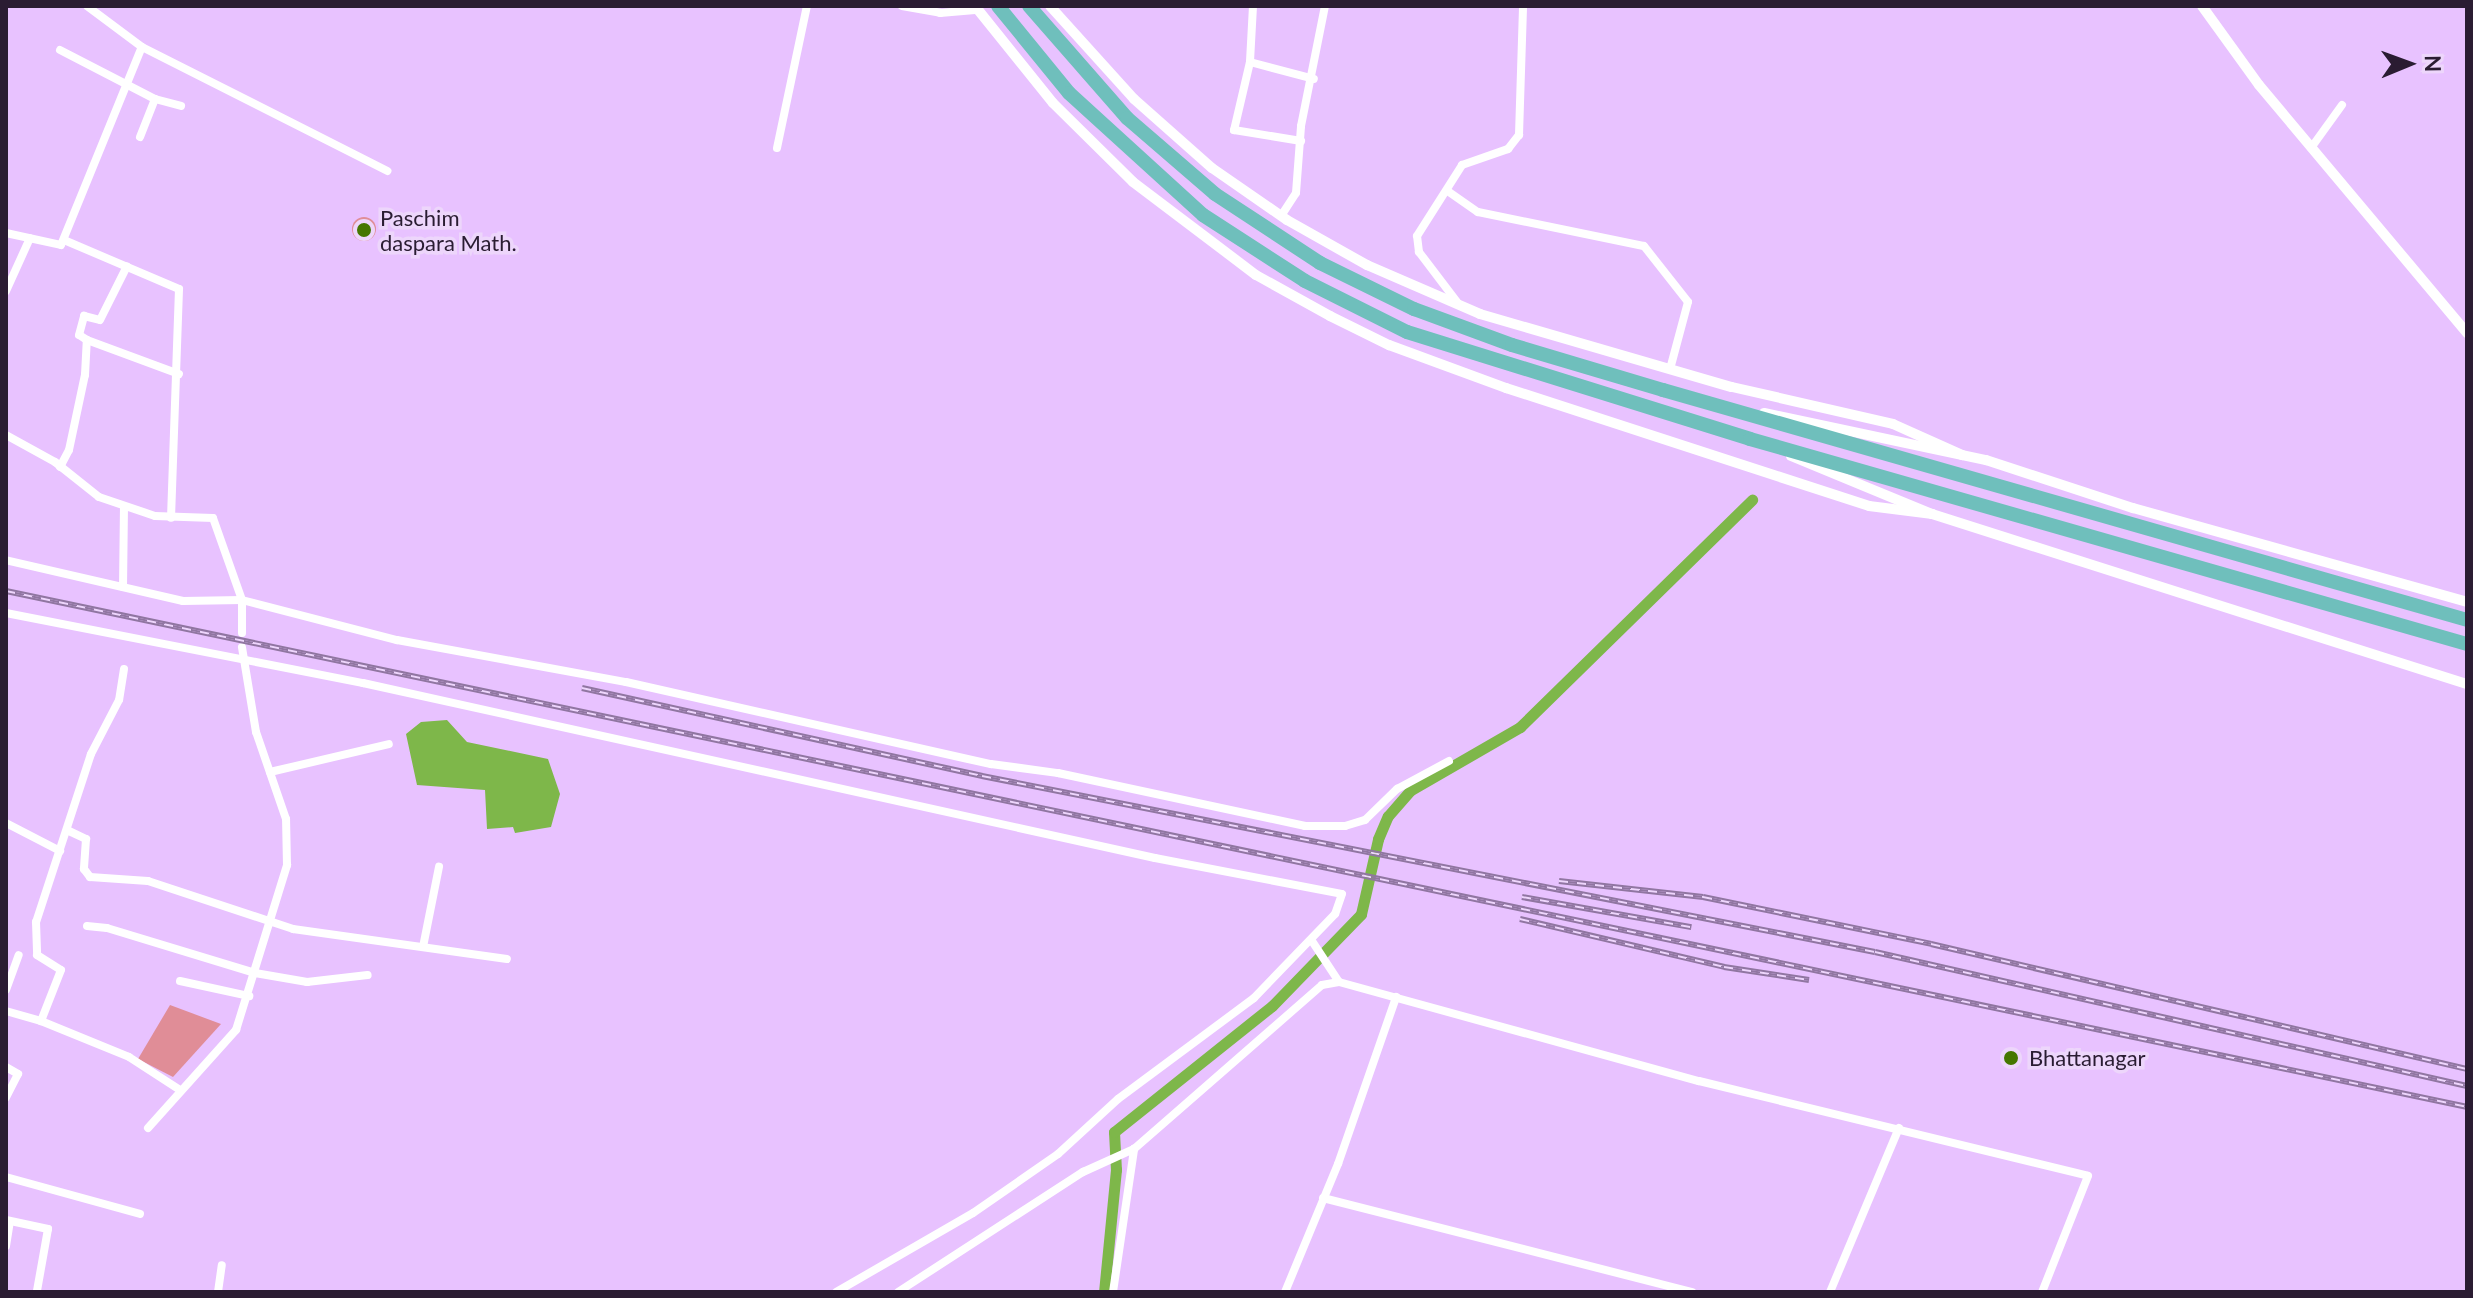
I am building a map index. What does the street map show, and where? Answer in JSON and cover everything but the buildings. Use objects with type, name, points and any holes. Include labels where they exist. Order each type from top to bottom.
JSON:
[{"type":"highway","points":[[998,6],[1069,93],[1137,160],[1203,215],[1305,281],[1407,332],[1750,439],[2467,644]]},
{"type":"highway","points":[[1029,6],[1088,79],[1165,152],[1215,194],[1320,263],[1447,322],[1715,404],[2467,620]]},
{"type":"street","points":[[87,6],[142,47],[387,171]]},
{"type":"street","points":[[777,148],[807,6]]},
{"type":"street","points":[[902,6],[940,13],[977,8],[1053,103],[1133,182],[1256,275],[1330,316],[1389,345],[1506,388],[1869,506],[1932,514]]},
{"type":"street","points":[[1050,6],[1134,99],[1212,168],[1281,216],[1367,265],[1461,306],[1670,369],[1893,424],[1962,455]]},
{"type":"street","points":[[1253,6],[1250,62],[1234,130],[1301,141]]},
{"type":"street","points":[[1281,216],[1296,193],[1301,141],[1325,6]]},
{"type":"street","points":[[1461,306],[1419,252],[1417,236],[1449,192],[1462,165],[1508,149],[1519,135],[1523,6]]},
{"type":"street","points":[[2202,6],[2311,148],[2467,333]]},
{"type":"street","points":[[6,233],[56,247],[64,240],[77,199],[142,47]]},
{"type":"street","points":[[60,50],[155,99],[181,106]]},
{"type":"street","points":[[1250,62],[1314,79]]},
{"type":"street","points":[[140,137],[155,99]]},
{"type":"street","points":[[2311,148],[2342,105]]},
{"type":"street","points":[[1449,192],[1478,212],[1644,246],[1688,302],[1670,369]]},
{"type":"street","points":[[6,291],[30,238]]},
{"type":"street","points":[[64,240],[179,289],[179,374],[171,518]]},
{"type":"street","points":[[127,266],[100,320],[84,316],[79,335],[179,374]]},
{"type":"street","points":[[60,467],[75,427],[87,340]]},
{"type":"street","points":[[1715,404],[1962,455],[2467,602]]},
{"type":"street","points":[[6,435],[60,467],[99,497],[124,507],[171,518],[213,518],[242,600],[242,633]]},
{"type":"street","points":[[1750,439],[1932,514],[2467,684]]},
{"type":"street","points":[[123,587],[124,507]]},
{"type":"street","points":[[6,560],[183,601],[242,600],[411,643],[626,682],[991,764],[1058,773],[1305,826],[1345,826],[1365,820],[1397,789],[1449,761]]},
{"type":"street","points":[[6,613],[243,660],[1342,894],[1335,914],[1254,998],[1118,1099],[1058,1154],[973,1213],[836,1292]]},
{"type":"street","points":[[148,1128],[236,1030],[271,922],[290,847],[242,647]]},
{"type":"street","points":[[41,1021],[61,970],[37,955],[36,922],[69,831],[91,754],[119,700],[124,669]]},
{"type":"street","points":[[270,772],[389,744]]},
{"type":"street","points":[[6,823],[60,851]]},
{"type":"street","points":[[69,831],[86,839],[84,869],[90,877],[148,881],[271,922],[507,959]]},
{"type":"street","points":[[423,947],[439,867]]},
{"type":"street","points":[[87,926],[107,928],[255,973],[307,982],[368,975]]},
{"type":"street","points":[[1312,941],[1339,982]]},
{"type":"street","points":[[6,990],[19,955]]},
{"type":"street","points":[[180,981],[249,996]]},
{"type":"street","points":[[898,1292],[1104,1162],[1134,1149],[1322,985],[1339,982],[1699,1081],[2088,1176],[2042,1292]]},
{"type":"street","points":[[1285,1292],[1323,1198],[1396,997]]},
{"type":"street","points":[[6,1011],[41,1021],[129,1057],[180,1090]]},
{"type":"street","points":[[6,1067],[18,1074],[6,1098]]},
{"type":"street","points":[[1830,1292],[1899,1128]]},
{"type":"street","points":[[1113,1292],[1134,1149]]},
{"type":"street","points":[[6,1177],[140,1214]]},
{"type":"street","points":[[1323,1198],[1692,1292]]},
{"type":"street","points":[[6,1246],[8,1221],[48,1229],[37,1291]]},
{"type":"street","points":[[218,1292],[222,1265]]},
{"type":"shaded area","name":"Paschim daspara Math.","points":[[364,217],[372,221],[376,229],[372,237],[364,241],[356,237],[352,229],[356,221]]},
{"type":"shaded area","points":[[447,720],[467,742],[548,759],[560,794],[551,827],[515,833],[513,827],[487,829],[485,790],[417,785],[406,734],[421,722]]},
{"type":"shaded area","points":[[170,1005],[221,1024],[173,1077],[138,1059]]},
{"type":"waterway","points":[[1104,1292],[1116,1170],[1114,1132],[1272,1006],[1361,914],[1378,839],[1388,816],[1411,790],[1520,727],[1752,500]]},
{"type":"railway","points":[[6,591],[2467,1107]]},
{"type":"railway","points":[[582,688],[982,776],[1875,952],[2467,1086]]},
{"type":"railway","points":[[1559,881],[1703,897],[1931,944],[2467,1069]]},
{"type":"railway","points":[[1522,897],[1691,927]]},
{"type":"railway","points":[[1520,919],[1724,967],[1809,980]]},
{"type":"place","name":"Paschim daspara Math.","points":[[364,230]]},
{"type":"place","name":"Bhattanagar","points":[[2011,1058]]}]
